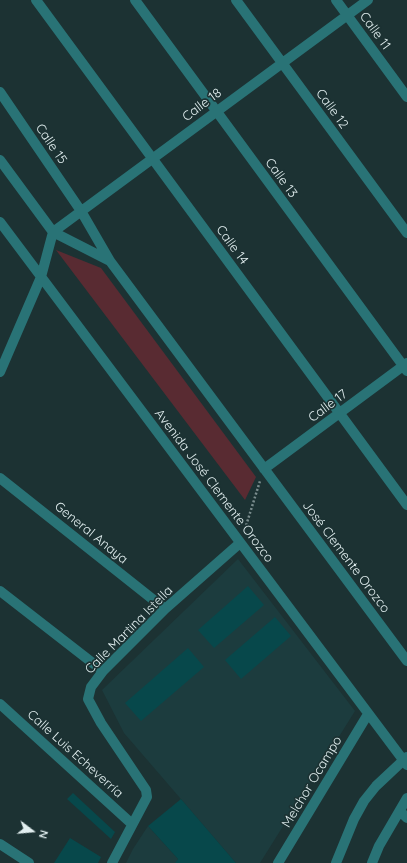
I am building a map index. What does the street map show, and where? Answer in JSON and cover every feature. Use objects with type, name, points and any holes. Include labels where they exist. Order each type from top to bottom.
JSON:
[{"type":"street","name":"Calle 14","points":[[36,0],[407,505]]},
{"type":"street","name":"Calle 13","points":[[135,0],[406,367]]},
{"type":"street","name":"Calle 12","points":[[236,0],[407,233]]},
{"type":"street","name":"Calle 11","points":[[336,0],[407,97]]},
{"type":"street","name":"Calle 18","points":[[53,232],[368,0]]},
{"type":"street","name":"Calle 15","points":[[0,92],[81,211]]},
{"type":"street","points":[[0,160],[53,232],[110,261]]},
{"type":"street","points":[[81,211],[110,261],[264,469]]},
{"type":"street","name":"Avenida José Clemente Orozco","points":[[0,222],[368,714],[406,761]]},
{"type":"street","points":[[1,365],[41,277],[53,232]]},
{"type":"street","name":"Calle 17","points":[[264,469],[406,367]]},
{"type":"street","name":"José Clemente Orozco","points":[[264,469],[407,661]]},
{"type":"street","name":"General Anaya","points":[[0,478],[165,609]]},
{"type":"street","name":"Calle Martina Istella","points":[[132,824],[147,797],[146,790],[101,723],[88,699],[91,687],[102,671],[165,609],[240,543]]},
{"type":"street","points":[[0,591],[102,671]]},
{"type":"street","name":"Calle Luis Echeverría","points":[[0,704],[132,824]]},
{"type":"street","name":"Melchor Ocampo","points":[[278,863],[368,714]]},
{"type":"street","points":[[336,863],[354,819],[364,800],[376,786],[406,761]]},
{"type":"street","points":[[372,863],[379,846],[403,815],[407,798]]},
{"type":"street","points":[[112,863],[132,824]]},
{"type":"street","points":[[0,844],[29,863]]},
{"type":"path","points":[[240,543],[264,469]]},
{"type":"shaded area","points":[[56,250],[101,268],[256,477],[245,500]]},
{"type":"shaded area","points":[[238,559],[355,711],[260,863],[236,863],[124,733],[102,690]]},
{"type":"shaded area","points":[[148,826],[178,859],[176,863],[126,863]]},
{"type":"building","points":[[248,586],[264,605],[214,648],[198,630]]},
{"type":"building","points":[[275,617],[291,636],[241,679],[225,660]]},
{"type":"building","points":[[188,648],[204,667],[141,721],[125,703]]},
{"type":"building","points":[[73,793],[115,832],[111,839],[67,799]]},
{"type":"building","points":[[181,799],[236,863],[175,863],[178,859],[148,826]]},
{"type":"building","points":[[70,838],[101,857],[98,863],[54,863]]}]
